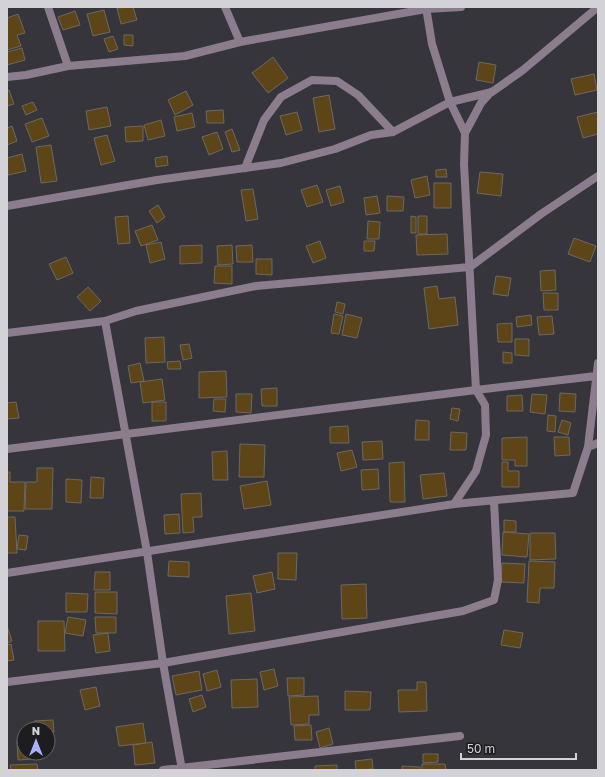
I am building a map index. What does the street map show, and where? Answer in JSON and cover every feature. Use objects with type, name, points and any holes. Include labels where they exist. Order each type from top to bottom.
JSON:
[{"type":"street","points":[[48,7],[68,66]]},
{"type":"street","points":[[225,7],[240,42]]},
{"type":"street","points":[[7,77],[26,75],[68,66],[185,56],[240,42],[426,8],[461,7]]},
{"type":"street","points":[[454,504],[476,471],[486,434],[485,405],[476,390],[464,164],[465,133],[481,103],[492,92],[523,70],[598,7]]},
{"type":"street","points":[[426,8],[432,44],[450,102],[465,133]]},
{"type":"street","points":[[245,168],[264,120],[281,97],[312,80],[337,80],[358,96],[392,132]]},
{"type":"street","points":[[7,206],[157,180],[281,163],[335,149],[371,135],[392,132],[450,102],[492,92]]},
{"type":"street","points":[[7,333],[105,321],[136,311],[256,286],[470,267],[541,214],[598,176]]},
{"type":"street","points":[[105,321],[147,552],[163,663],[181,769]]},
{"type":"street","points":[[7,573],[454,504],[573,493],[588,447],[598,363]]},
{"type":"street","points":[[7,449],[596,376]]},
{"type":"street","points":[[588,447],[598,443]]},
{"type":"street","points":[[7,682],[163,663],[463,611],[494,600],[498,580],[494,501]]},
{"type":"street","points":[[163,770],[460,736]]},
{"type":"building","points":[[133,7],[137,20],[121,24],[117,8]]},
{"type":"building","points":[[104,10],[110,32],[93,36],[87,14]]},
{"type":"building","points":[[75,11],[80,25],[63,30],[58,17]]},
{"type":"building","points":[[18,14],[25,33],[17,35],[21,46],[7,50],[7,18]]},
{"type":"building","points":[[124,35],[133,35],[133,46],[124,45]]},
{"type":"building","points":[[113,36],[118,49],[109,52],[104,39]]},
{"type":"building","points":[[22,48],[25,60],[7,65],[7,52]]},
{"type":"building","points":[[273,57],[288,78],[268,93],[252,73]]},
{"type":"building","points":[[479,62],[496,65],[493,83],[476,80]]},
{"type":"building","points":[[594,74],[597,90],[575,95],[571,79]]},
{"type":"building","points":[[9,90],[14,104],[7,106],[7,91]]},
{"type":"building","points":[[186,91],[193,105],[175,115],[168,100]]},
{"type":"building","points":[[329,95],[335,129],[319,132],[313,98]]},
{"type":"building","points":[[33,102],[37,110],[26,115],[22,106]]},
{"type":"building","points":[[107,107],[111,126],[89,130],[86,111]]},
{"type":"building","points":[[223,110],[224,123],[207,123],[206,111]]},
{"type":"building","points":[[297,112],[302,130],[286,135],[280,116]]},
{"type":"building","points":[[598,112],[598,134],[583,138],[577,117]]},
{"type":"building","points":[[192,113],[195,127],[177,131],[174,117]]},
{"type":"building","points":[[42,118],[49,136],[32,142],[25,124]]},
{"type":"building","points":[[161,120],[165,136],[148,140],[144,125]]},
{"type":"building","points":[[12,126],[17,141],[7,145],[7,128]]},
{"type":"building","points":[[143,126],[143,141],[126,142],[125,127]]},
{"type":"building","points":[[232,129],[240,150],[232,152],[225,132]]},
{"type":"building","points":[[217,132],[223,149],[209,155],[202,137]]},
{"type":"building","points":[[107,135],[115,161],[101,165],[94,138]]},
{"type":"building","points":[[51,145],[57,181],[41,183],[36,147]]},
{"type":"building","points":[[22,154],[26,171],[8,175],[7,158]]},
{"type":"building","points":[[167,156],[168,165],[156,167],[155,158]]},
{"type":"building","points":[[446,169],[447,177],[436,177],[436,170]]},
{"type":"building","points":[[480,172],[503,174],[501,196],[477,193]]},
{"type":"building","points":[[427,176],[430,195],[415,198],[411,180]]},
{"type":"building","points":[[434,183],[451,183],[451,208],[434,208]]},
{"type":"building","points":[[317,185],[323,202],[307,207],[301,190]]},
{"type":"building","points":[[340,186],[344,202],[331,206],[326,190]]},
{"type":"building","points":[[253,189],[258,219],[246,221],[241,190]]},
{"type":"building","points":[[377,196],[380,213],[366,215],[364,198]]},
{"type":"building","points":[[387,196],[404,197],[403,211],[387,211]]},
{"type":"building","points":[[158,205],[165,217],[157,223],[149,211]]},
{"type":"building","points":[[128,216],[130,243],[118,244],[115,217]]},
{"type":"building","points":[[411,216],[416,217],[416,233],[411,233]]},
{"type":"building","points":[[418,216],[427,216],[427,234],[418,234]]},
{"type":"building","points":[[368,221],[380,222],[379,239],[367,239]]},
{"type":"building","points":[[152,225],[158,240],[141,246],[135,231]]},
{"type":"building","points":[[447,234],[448,254],[417,255],[416,235]]},
{"type":"building","points":[[574,238],[596,246],[590,262],[568,254]]},
{"type":"building","points":[[320,241],[326,258],[313,263],[306,246]]},
{"type":"building","points":[[364,241],[375,241],[374,251],[364,251]]},
{"type":"building","points":[[161,242],[165,259],[150,263],[146,245]]},
{"type":"building","points":[[202,245],[202,263],[180,264],[180,246]]},
{"type":"building","points":[[232,245],[233,264],[218,265],[217,246]]},
{"type":"building","points":[[252,245],[253,262],[237,262],[236,246]]},
{"type":"building","points":[[66,257],[73,273],[57,280],[49,264]]},
{"type":"building","points":[[256,259],[272,259],[272,275],[256,274]]},
{"type":"building","points":[[215,266],[232,266],[232,284],[214,283]]},
{"type":"building","points":[[555,270],[556,290],[541,291],[540,271]]},
{"type":"building","points":[[496,276],[511,278],[508,296],[493,294]]},
{"type":"building","points":[[437,286],[439,299],[455,297],[458,325],[429,329],[424,288]]},
{"type":"building","points":[[88,287],[101,301],[90,311],[77,297]]},
{"type":"building","points":[[543,293],[558,293],[558,310],[544,310]]},
{"type":"building","points":[[337,302],[345,304],[343,314],[335,312]]},
{"type":"building","points":[[334,314],[343,316],[339,334],[331,333]]},
{"type":"building","points":[[346,314],[362,318],[357,338],[342,335]]},
{"type":"building","points":[[531,315],[532,325],[517,327],[516,317]]},
{"type":"building","points":[[552,316],[554,334],[539,335],[537,317]]},
{"type":"building","points":[[512,323],[512,342],[498,342],[497,324]]},
{"type":"building","points":[[164,337],[165,362],[146,363],[145,338]]},
{"type":"building","points":[[515,339],[529,339],[529,356],[515,355]]},
{"type":"building","points":[[189,344],[192,358],[183,360],[180,345]]},
{"type":"building","points":[[503,352],[512,353],[512,363],[503,363]]},
{"type":"building","points":[[180,361],[181,369],[168,369],[167,362]]},
{"type":"building","points":[[140,363],[144,381],[131,383],[128,366]]},
{"type":"building","points":[[226,371],[227,397],[199,398],[199,372]]},
{"type":"building","points":[[162,379],[165,400],[143,403],[140,382]]},
{"type":"building","points":[[277,388],[277,406],[262,406],[261,389]]},
{"type":"building","points":[[560,393],[576,394],[575,412],[559,411]]},
{"type":"building","points":[[236,394],[252,394],[251,413],[236,412]]},
{"type":"building","points":[[532,394],[547,395],[545,414],[530,412]]},
{"type":"building","points":[[522,395],[523,411],[507,411],[507,396]]},
{"type":"building","points":[[214,399],[226,399],[225,412],[213,411]]},
{"type":"building","points":[[16,402],[19,418],[7,419],[7,403]]},
{"type":"building","points":[[152,402],[166,402],[166,421],[152,421]]},
{"type":"building","points":[[452,408],[460,409],[458,421],[450,419]]},
{"type":"building","points":[[548,415],[556,416],[555,432],[547,431]]},
{"type":"building","points":[[416,420],[429,421],[429,440],[415,440]]},
{"type":"building","points":[[562,420],[571,423],[568,435],[558,432]]},
{"type":"building","points":[[348,426],[349,443],[330,443],[330,427]]},
{"type":"building","points":[[451,432],[467,433],[466,450],[450,450]]},
{"type":"building","points":[[527,437],[527,466],[515,466],[515,460],[502,460],[502,438]]},
{"type":"building","points":[[554,437],[569,437],[570,455],[555,456]]},
{"type":"building","points":[[382,441],[383,459],[363,460],[362,442]]},
{"type":"building","points":[[240,444],[265,445],[264,477],[239,477]]},
{"type":"building","points":[[352,450],[357,467],[341,471],[337,453]]},
{"type":"building","points":[[227,451],[228,480],[213,480],[212,452]]},
{"type":"building","points":[[404,462],[405,502],[390,502],[389,463]]},
{"type":"building","points":[[502,462],[508,462],[508,471],[519,471],[519,487],[502,487]]},
{"type":"building","points":[[37,468],[53,468],[52,509],[25,509],[26,482],[37,482]]},
{"type":"building","points":[[378,469],[379,489],[362,490],[361,470]]},
{"type":"building","points":[[7,472],[10,472],[10,482],[25,482],[24,511],[7,511]]},
{"type":"building","points":[[444,473],[447,496],[423,499],[420,475]]},
{"type":"building","points":[[91,477],[104,478],[103,498],[90,498]]},
{"type":"building","points":[[66,479],[82,480],[81,503],[66,502]]},
{"type":"building","points":[[267,481],[271,505],[244,509],[240,486]]},
{"type":"building","points":[[201,493],[202,517],[193,517],[194,532],[183,533],[181,494]]},
{"type":"building","points":[[179,514],[180,533],[165,534],[164,515]]},
{"type":"building","points":[[7,517],[15,517],[17,553],[7,553]]},
{"type":"building","points":[[504,520],[516,521],[516,532],[504,532]]},
{"type":"building","points":[[503,532],[529,534],[527,557],[502,555]]},
{"type":"building","points":[[530,533],[555,533],[556,559],[530,560]]},
{"type":"building","points":[[19,535],[28,536],[26,550],[17,549]]},
{"type":"building","points":[[278,553],[297,553],[296,580],[278,579]]},
{"type":"building","points":[[169,561],[189,562],[189,577],[168,576]]},
{"type":"building","points":[[529,561],[555,562],[554,588],[540,588],[539,603],[527,602]]},
{"type":"building","points":[[502,563],[525,564],[524,583],[501,582]]},
{"type":"building","points":[[95,572],[110,572],[110,590],[94,590]]},
{"type":"building","points":[[272,572],[275,589],[257,593],[253,576]]},
{"type":"building","points":[[366,584],[367,618],[342,619],[341,585]]},
{"type":"building","points":[[95,592],[117,592],[117,614],[95,613]]},
{"type":"building","points":[[66,593],[88,594],[87,612],[66,612]]},
{"type":"building","points":[[251,593],[255,631],[229,634],[226,596]]},
{"type":"building","points":[[68,617],[86,620],[83,636],[65,633]]},
{"type":"building","points":[[95,617],[116,617],[116,633],[96,633]]},
{"type":"building","points":[[38,621],[64,621],[65,651],[38,651]]},
{"type":"building","points":[[7,626],[12,641],[7,643]]},
{"type":"building","points":[[504,630],[523,633],[520,648],[501,645]]},
{"type":"building","points":[[108,633],[110,651],[96,653],[93,635]]},
{"type":"building","points":[[11,644],[14,660],[7,661],[7,645]]},
{"type":"building","points":[[274,669],[278,686],[264,690],[260,672]]},
{"type":"building","points":[[217,670],[221,687],[207,691],[203,674]]},
{"type":"building","points":[[199,671],[202,690],[176,695],[172,676]]},
{"type":"building","points":[[287,678],[304,678],[304,695],[288,696]]},
{"type":"building","points":[[257,679],[258,707],[232,708],[231,680]]},
{"type":"building","points":[[417,682],[426,682],[427,711],[399,712],[398,690],[417,690]]},
{"type":"building","points":[[96,687],[100,706],[85,710],[80,690]]},
{"type":"building","points":[[345,691],[371,692],[370,710],[345,710]]},
{"type":"building","points":[[202,695],[206,707],[193,712],[189,699]]},
{"type":"building","points":[[318,696],[319,715],[309,715],[309,724],[291,725],[289,697]]},
{"type":"building","points":[[143,723],[146,743],[119,746],[116,727]]},
{"type":"building","points":[[311,725],[312,740],[295,740],[294,726]]},
{"type":"building","points":[[329,728],[333,744],[320,748],[316,732]]},
{"type":"building","points":[[152,742],[155,763],[135,765],[133,745]]},
{"type":"building","points":[[423,754],[438,754],[438,762],[423,763]]},
{"type":"building","points":[[372,759],[373,769],[356,770],[355,761]]},
{"type":"building","points":[[37,764],[38,770],[11,770],[10,765]]},
{"type":"building","points":[[422,764],[445,764],[446,770],[422,770]]},
{"type":"building","points":[[337,765],[337,770],[315,770],[315,766]]},
{"type":"building","points":[[402,766],[420,767],[420,770],[402,770]]}]
